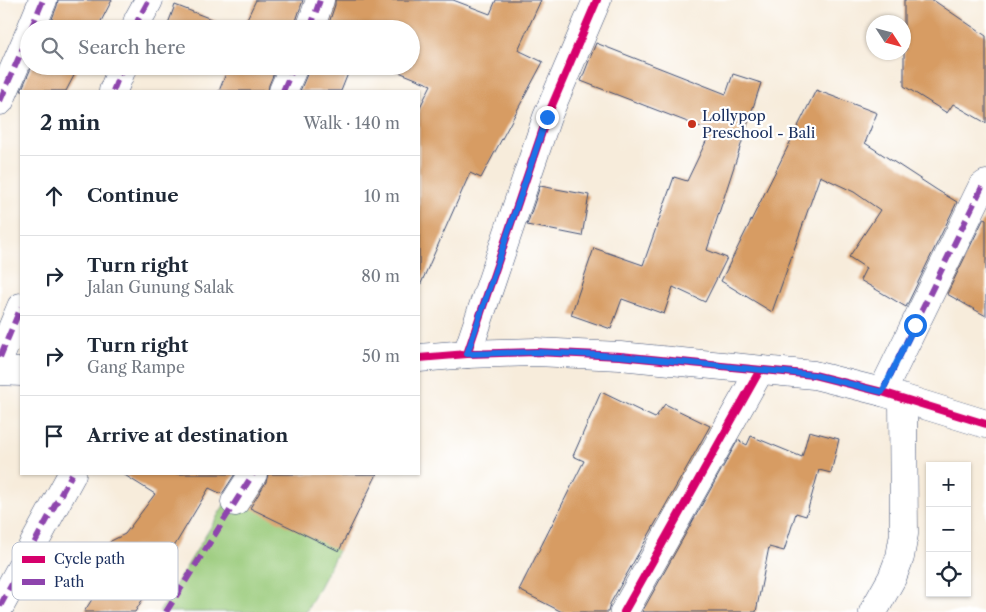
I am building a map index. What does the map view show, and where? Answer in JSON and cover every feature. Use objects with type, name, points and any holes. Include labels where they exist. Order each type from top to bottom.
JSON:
[{"type":"street","points":[[35,20],[43,0]]},
{"type":"street","points":[[138,20],[149,0]]},
{"type":"street","points":[[313,20],[320,0]]},
{"type":"street","points":[[467,354],[547,117],[597,0]]},
{"type":"street","points":[[0,101],[20,55]]},
{"type":"street","points":[[113,90],[119,75]]},
{"type":"street","points":[[283,90],[290,75]]},
{"type":"street","points":[[873,612],[892,578],[900,557],[904,534],[893,396],[982,187],[986,184]]},
{"type":"street","points":[[0,357],[20,309]]},
{"type":"street","points":[[420,358],[467,354],[545,352],[620,356],[814,375],[986,424]]},
{"type":"street","points":[[624,612],[760,370]]},
{"type":"street","points":[[0,371],[20,372]]},
{"type":"street","points":[[35,542],[71,475]]},
{"type":"street","points":[[235,502],[251,475]]},
{"type":"street","points":[[0,606],[12,584]]},
{"type":"green space","points":[[240,479],[340,547],[306,612],[159,612],[166,600],[178,600],[178,581]]},
{"type":"building","points":[[58,0],[112,0],[102,20],[52,20]]},
{"type":"building","points":[[256,0],[303,0],[296,20],[246,20]]},
{"type":"building","points":[[335,0],[453,0],[490,14],[496,0],[541,0],[518,50],[543,62],[481,178],[470,173],[420,286],[420,107],[431,85],[406,75],[420,75],[420,20],[330,20]]},
{"type":"building","points":[[904,0],[933,0],[986,36],[986,123],[953,104],[947,113],[904,86],[904,60],[911,60],[911,15],[904,15]]},
{"type":"building","points":[[175,5],[214,20],[169,20]]},
{"type":"building","points":[[596,43],[726,94],[733,74],[761,83],[707,250],[727,258],[705,302],[673,287],[664,314],[622,299],[611,329],[571,315],[594,248],[643,265],[674,177],[687,181],[711,131],[581,81]]},
{"type":"building","points":[[28,75],[74,75],[67,90],[21,90]]},
{"type":"building","points":[[225,75],[273,75],[268,90],[219,90]]},
{"type":"building","points":[[307,75],[347,75],[341,90],[300,90]]},
{"type":"building","points":[[816,90],[877,113],[865,143],[957,202],[906,307],[860,280],[866,268],[849,257],[880,210],[854,192],[820,176],[772,312],[721,281]]},
{"type":"building","points":[[540,186],[589,195],[582,236],[527,225]]},
{"type":"building","points":[[984,218],[986,219],[986,316],[947,294]]},
{"type":"building","points":[[601,392],[655,418],[665,404],[710,426],[610,604],[608,612],[562,612],[519,590],[584,461],[573,456]]},
{"type":"building","points":[[809,431],[839,439],[831,473],[819,470],[806,516],[796,513],[784,551],[769,547],[756,612],[642,612],[738,440],[747,445],[751,436],[802,457]]},
{"type":"building","points":[[125,475],[234,475],[222,494],[209,488],[177,542],[110,542],[125,534],[155,494]]},
{"type":"building","points":[[268,475],[377,475],[339,551],[250,508],[266,482]]},
{"type":"building","points":[[92,600],[142,600],[135,612],[84,612]]},
{"type":"marked path","points":[[35,20],[43,0]]},
{"type":"marked path","points":[[138,20],[149,0]]},
{"type":"marked path","points":[[313,20],[320,0]]},
{"type":"marked path","points":[[0,101],[20,55]]},
{"type":"marked path","points":[[113,90],[119,75]]},
{"type":"marked path","points":[[283,90],[290,75]]},
{"type":"marked path","points":[[882,392],[982,187],[986,184]]},
{"type":"marked path","points":[[0,357],[20,309]]},
{"type":"marked path","points":[[35,542],[71,475]]},
{"type":"marked path","points":[[178,593],[252,475]]},
{"type":"marked path","points":[[0,606],[12,584]]},
{"type":"marked path","points":[[166,612],[174,600]]},
{"type":"cycle path","points":[[467,354],[547,117],[597,0]]},
{"type":"cycle path","points":[[420,358],[467,354],[536,352],[620,356],[814,375],[882,392],[986,424]]},
{"type":"cycle path","points":[[624,612],[760,370]]},
{"type":"place","name":"Lollypop Preschool - Bali","points":[[692,124]]},
{"type":"route","points":[[547,117],[467,354],[536,352],[620,356],[814,375],[882,392],[915,325]]}]
